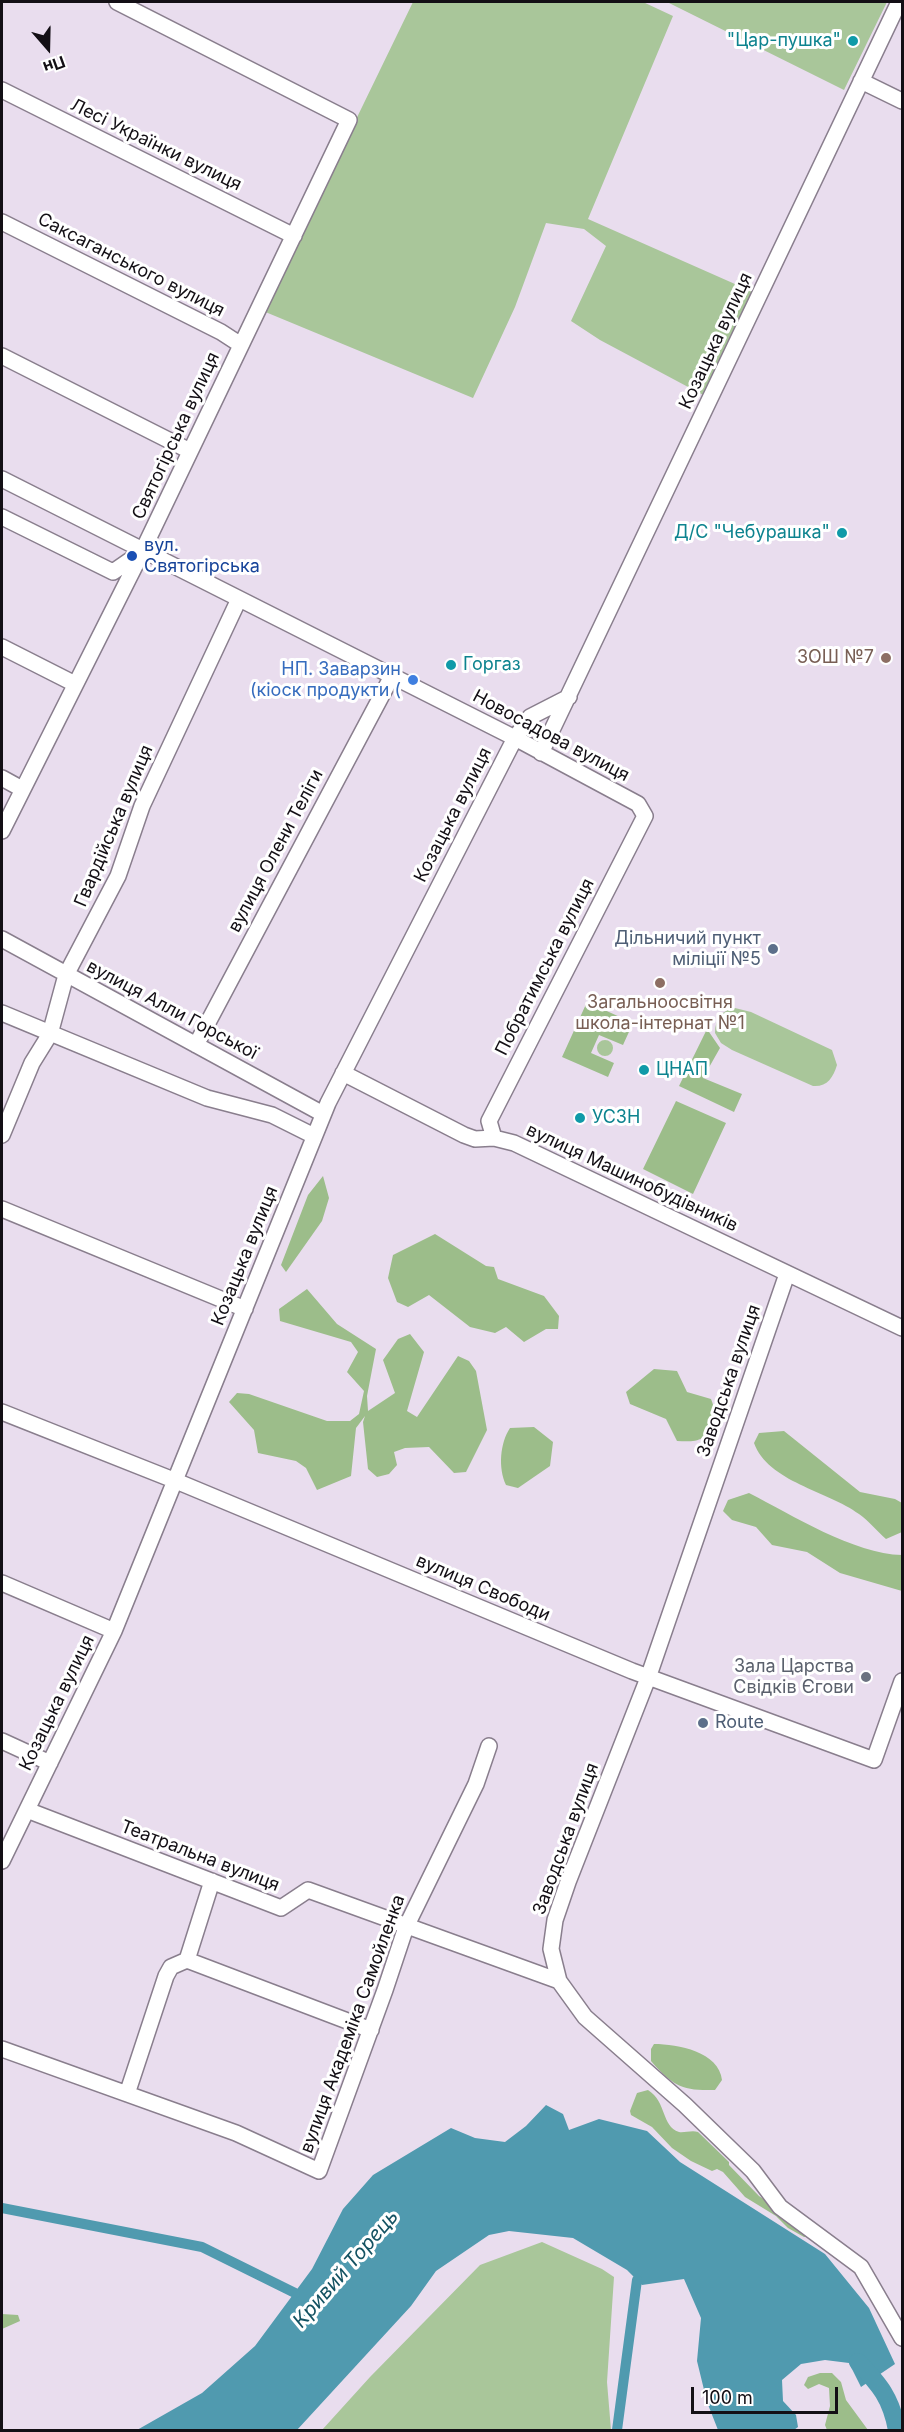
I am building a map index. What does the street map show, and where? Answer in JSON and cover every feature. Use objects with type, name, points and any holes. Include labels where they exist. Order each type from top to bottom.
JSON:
[{"type":"street","name":"Святогірська вулиця","points":[[2,831],[143,550],[349,120],[117,2]]},
{"type":"street","name":"Козацька вулиця","points":[[541,753],[900,2]]},
{"type":"street","points":[[861,81],[903,101]]},
{"type":"street","name":"Лесі Українки вулиця","points":[[2,90],[294,236]]},
{"type":"street","name":"Саксаганського вулиця","points":[[2,222],[221,332],[241,345]]},
{"type":"street","points":[[2,356],[190,451]]},
{"type":"street","name":"Новосадова вулиця","points":[[2,479],[514,738],[638,804],[645,816]]},
{"type":"street","points":[[2,517],[114,572],[143,550]]},
{"type":"street","name":"Гвардійська вулиця","points":[[2,1135],[32,1063],[50,1034],[66,975],[118,876],[142,806],[239,599]]},
{"type":"street","points":[[2,647],[75,684]]},
{"type":"street","name":"вулиця Олени Теліги","points":[[196,1045],[392,676]]},
{"type":"street","name":"Козацька вулиця","points":[[2,1861],[114,1631],[323,1114],[514,738],[530,717],[569,697]]},
{"type":"street","points":[[2,778],[22,789]]},
{"type":"street","name":"Побратимська вулиця","points":[[494,1138],[489,1122],[495,1107],[645,816]]},
{"type":"street","name":"вулиця Алли Горської","points":[[2,939],[323,1114]]},
{"type":"street","points":[[2,1013],[207,1098],[272,1115],[314,1136]]},
{"type":"street","name":"вулиця Машинобудівників","points":[[343,1073],[464,1135],[475,1139],[494,1138],[525,1148],[903,1328]]},
{"type":"street","points":[[2,1209],[245,1309]]},
{"type":"street","name":"Заводська вулиця","points":[[787,1274],[648,1678],[555,1920],[551,1949],[559,1981],[585,2018],[693,2113],[753,2171],[780,2207],[861,2267],[903,2338]]},
{"type":"street","name":"вулиця Свободи","points":[[2,1412],[176,1481],[648,1678],[874,1760],[903,1681]]},
{"type":"street","points":[[2,1583],[114,1631]]},
{"type":"street","points":[[2,1741],[50,1763]]},
{"type":"street","name":"вулиця Академіка Самойленка","points":[[2,2049],[236,2133],[319,2171],[406,1927],[476,1784],[489,1746]]},
{"type":"street","name":"Театральна вулиця","points":[[27,1810],[281,1908],[308,1890],[559,1981]]},
{"type":"street","points":[[187,1960],[212,1881]]},
{"type":"street","points":[[127,2094],[166,1976],[171,1967],[187,1960],[371,2030]]},
{"type":"green space","points":[[413,2],[643,2],[673,16],[588,219],[753,292],[705,396],[600,340],[571,321],[606,246],[584,229],[546,223],[515,307],[473,398],[263,311]]},
{"type":"green space","points":[[667,2],[887,2],[844,90]]},
{"type":"green space","points":[[587,1002],[633,1023],[623,1045],[599,1035],[591,1053],[614,1063],[608,1077],[562,1057]]},
{"type":"green space","points":[[735,1008],[751,1012],[832,1050],[837,1065],[834,1074],[826,1083],[813,1086],[721,1043],[715,1033],[716,1023],[723,1013]]},
{"type":"green space","points":[[707,1029],[720,1048],[703,1078],[742,1094],[734,1112],[679,1086]]},
{"type":"green space","points":[[605,1040],[611,1042],[613,1048],[611,1054],[605,1056],[599,1054],[597,1048],[599,1042]]},
{"type":"green space","points":[[676,1101],[726,1123],[693,1194],[643,1169]]},
{"type":"green space","points":[[323,1176],[329,1198],[322,1221],[286,1272],[281,1265],[308,1195]]},
{"type":"green space","points":[[435,1234],[486,1266],[494,1267],[498,1279],[544,1296],[559,1316],[558,1329],[546,1329],[524,1342],[506,1327],[495,1333],[470,1327],[429,1295],[408,1307],[397,1302],[388,1278],[393,1255]]},
{"type":"green space","points":[[307,1289],[337,1324],[376,1349],[367,1396],[368,1411],[395,1393],[383,1360],[398,1339],[410,1334],[424,1352],[407,1411],[417,1417],[458,1356],[469,1361],[476,1371],[487,1430],[466,1472],[454,1473],[429,1447],[405,1448],[394,1452],[397,1465],[389,1474],[377,1477],[368,1469],[363,1422],[365,1416],[356,1428],[351,1476],[317,1490],[306,1468],[296,1461],[258,1453],[254,1430],[229,1402],[237,1393],[249,1394],[327,1421],[350,1421],[359,1414],[364,1391],[347,1372],[358,1352],[351,1342],[280,1321],[279,1309]]},
{"type":"green space","points":[[654,1369],[677,1371],[687,1392],[711,1399],[714,1416],[710,1429],[704,1437],[694,1441],[677,1441],[666,1419],[630,1404],[626,1392]]},
{"type":"green space","points":[[534,1427],[553,1442],[550,1466],[518,1488],[506,1485],[501,1463],[502,1448],[507,1434],[510,1428]]},
{"type":"green space","points":[[784,1431],[860,1492],[895,1499],[902,1503],[902,1532],[886,1539],[859,1514],[785,1477],[772,1467],[761,1456],[754,1443],[759,1433]]},
{"type":"green space","points":[[749,1493],[844,1541],[883,1553],[902,1555],[902,1591],[840,1573],[807,1552],[772,1545],[756,1527],[732,1520],[723,1511],[728,1500]]},
{"type":"green space","points":[[654,2044],[685,2048],[705,2056],[719,2070],[722,2080],[715,2090],[686,2088],[679,2085],[651,2061],[651,2049]]},
{"type":"green space","points":[[648,2090],[658,2101],[673,2129],[679,2132],[698,2132],[759,2196],[804,2227],[810,2237],[804,2237],[788,2228],[776,2216],[745,2197],[723,2172],[717,2169],[712,2171],[691,2161],[672,2148],[652,2127],[631,2115],[630,2111],[637,2093]]},
{"type":"green space","points":[[542,2242],[602,2269],[614,2277],[607,2382],[611,2430],[322,2430],[370,2377],[480,2265]]},
{"type":"green space","points":[[2,2314],[18,2315],[20,2321],[2,2329]]},
{"type":"green space","points":[[820,2373],[832,2373],[841,2382],[846,2400],[868,2430],[827,2430],[825,2425],[830,2406],[829,2388],[819,2384],[808,2389],[804,2385],[808,2377]]},
{"type":"water","name":"Кривий Торець","points":[[546,2105],[563,2114],[569,2130],[599,2119],[647,2131],[680,2162],[825,2254],[869,2308],[895,2364],[861,2387],[849,2363],[825,2360],[801,2364],[782,2380],[783,2401],[796,2415],[798,2427],[794,2430],[718,2430],[707,2402],[697,2361],[701,2318],[684,2279],[642,2285],[627,2270],[573,2238],[509,2231],[489,2235],[436,2271],[411,2306],[297,2430],[137,2430],[202,2393],[255,2346],[312,2269],[343,2209],[373,2175],[451,2128],[475,2138],[505,2142],[526,2126]]},
{"type":"waterway","points":[[2,2208],[202,2247],[295,2293]]},
{"type":"waterway","points":[[617,2430],[637,2280]]},
{"type":"waterway","points":[[858,2362],[884,2393],[897,2430]]},
{"type":"place","name":"\"Цар-пушка\"","points":[[853,41]]},
{"type":"place","name":"Д/С \"Чебурашка\"","points":[[842,533]]},
{"type":"place","name":"вул. Святогірська","points":[[132,556]]},
{"type":"place","name":"ЗОШ №7","points":[[886,658]]},
{"type":"place","name":"Горгаз","points":[[451,665]]},
{"type":"place","name":"НП. Заварзин (кіоск продукти (","points":[[413,680]]},
{"type":"place","name":"Дільничий пункт міліції №5","points":[[773,949]]},
{"type":"place","name":"Загальноосвітня школа-інтернат №1","points":[[660,983]]},
{"type":"place","name":"ЦНАП","points":[[644,1070]]},
{"type":"place","name":"УСЗН","points":[[580,1118]]},
{"type":"place","name":"Зала Царства Свідків Єгови","points":[[866,1677]]},
{"type":"place","name":"Route","points":[[703,1723]]}]
